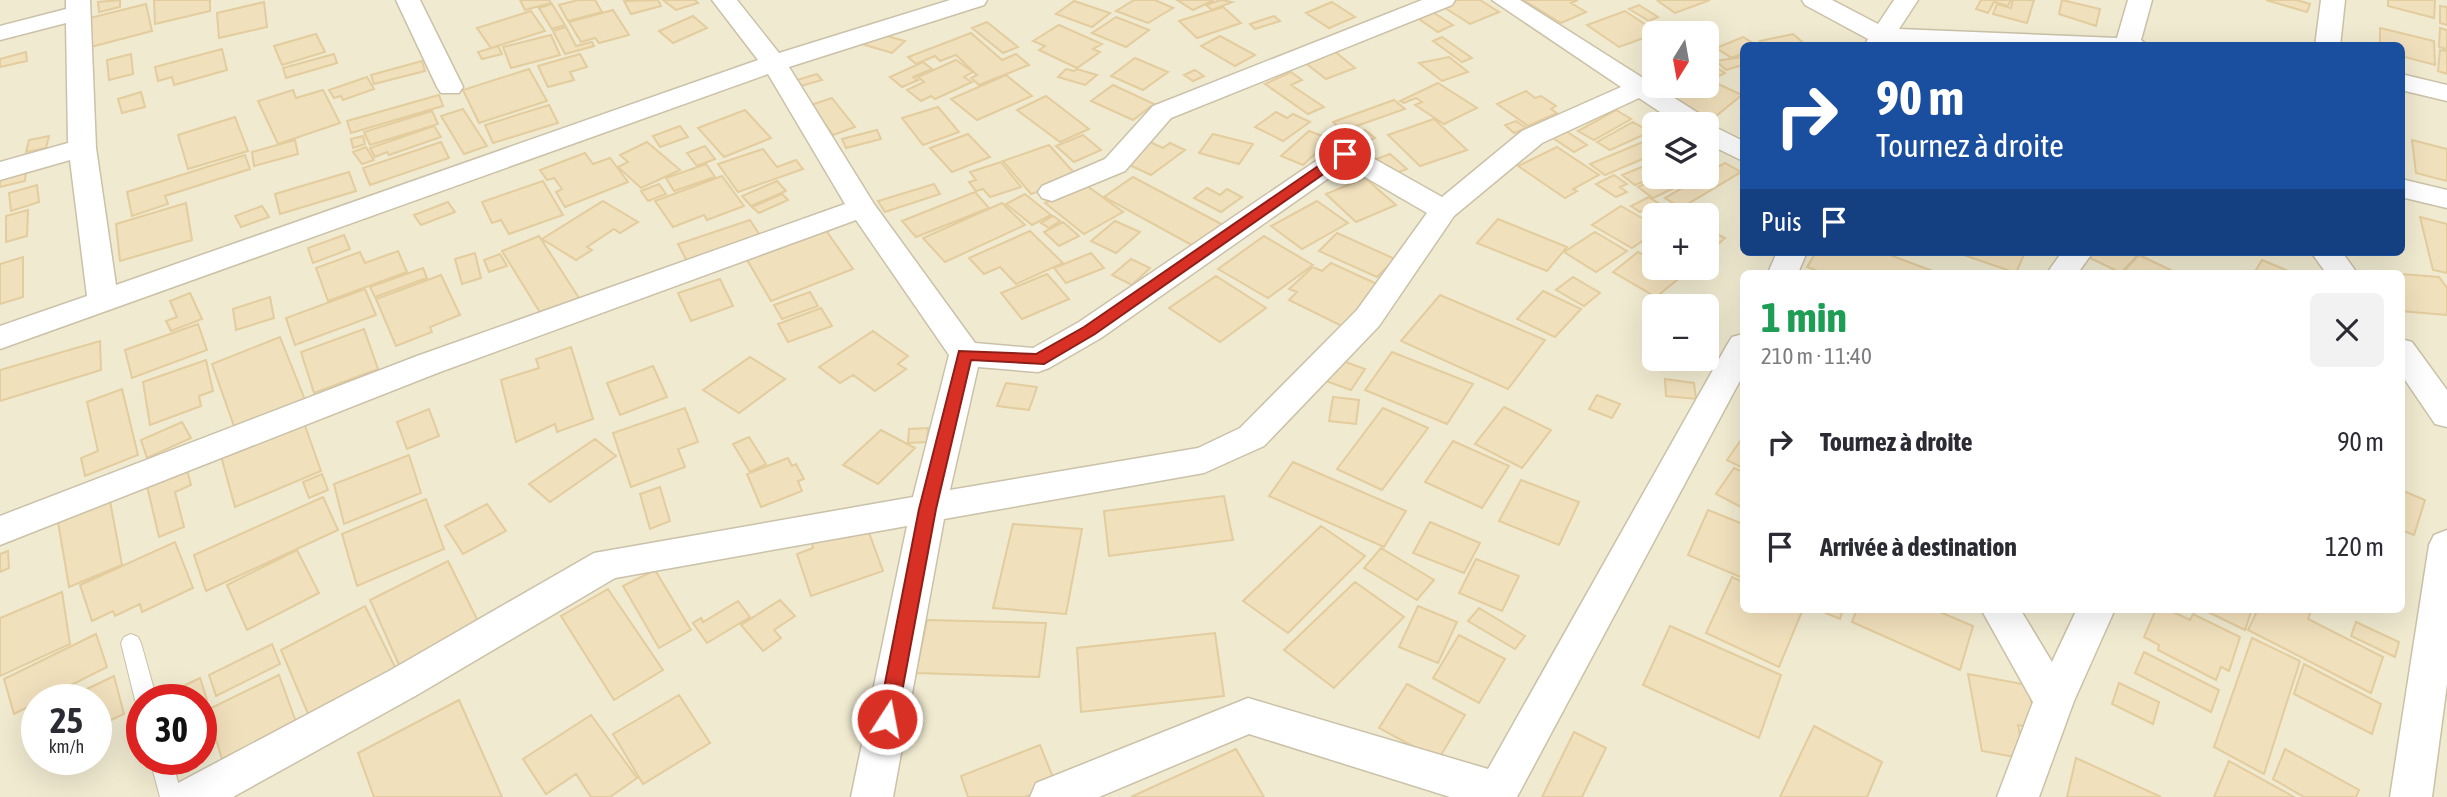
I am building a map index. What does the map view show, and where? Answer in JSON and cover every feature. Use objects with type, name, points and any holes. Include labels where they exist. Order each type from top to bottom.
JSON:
[{"type":"street","points":[[408,0],[450,87]]},
{"type":"street","points":[[724,0],[774,64],[862,208],[965,354],[928,509],[872,797]]},
{"type":"street","points":[[0,338],[774,64],[975,0]]},
{"type":"street","points":[[1052,192],[1115,165],[1162,111],[1443,0]]},
{"type":"street","points":[[1504,0],[1676,112]]},
{"type":"street","points":[[1814,0],[1878,41],[1940,42]]},
{"type":"street","points":[[1878,41],[1906,0]]},
{"type":"street","points":[[2128,42],[2140,0]]},
{"type":"street","points":[[2328,42],[2333,0]]},
{"type":"street","points":[[0,33],[78,7],[82,148],[103,302]]},
{"type":"street","points":[[2405,83],[2447,93]]},
{"type":"street","points":[[193,797],[403,683],[607,564],[1204,460],[1252,438],[1368,318],[1444,210],[1532,136],[1638,89]]},
{"type":"street","points":[[1719,139],[1740,151]]},
{"type":"street","points":[[0,171],[82,148]]},
{"type":"street","points":[[965,354],[1038,360],[1090,330],[1345,154],[1444,210]]},
{"type":"street","points":[[2405,189],[2447,199]]},
{"type":"street","points":[[0,531],[128,478],[552,318],[862,208]]},
{"type":"street","points":[[2064,270],[2075,256]]},
{"type":"street","points":[[2329,256],[2340,270]]},
{"type":"street","points":[[1051,797],[1248,716],[1496,795],[1740,350]]},
{"type":"street","points":[[2417,369],[2447,415]]},
{"type":"street","points":[[2411,797],[2447,545]]},
{"type":"street","points":[[2002,613],[2054,701]]},
{"type":"street","points":[[2018,797],[2054,701],[2094,613]]},
{"type":"lane","points":[[131,643],[142,684]]},
{"type":"lane","points":[[165,775],[171,797]]},
{"type":"shaded area","points":[[0,0],[2447,0],[2447,797],[0,797]]},
{"type":"building","points":[[120,0],[120,7],[99,12],[98,2]]},
{"type":"building","points":[[154,0],[210,0],[210,11],[155,24]]},
{"type":"building","points":[[520,0],[549,0],[551,3],[525,10]]},
{"type":"building","points":[[578,0],[595,0],[602,12],[568,21],[559,5]]},
{"type":"building","points":[[658,0],[661,6],[631,14],[624,1]]},
{"type":"building","points":[[663,0],[695,0],[698,3],[676,10]]},
{"type":"building","points":[[1134,0],[1155,0],[1173,8],[1148,23],[1116,11]]},
{"type":"building","points":[[1177,0],[1214,0],[1193,10]]},
{"type":"building","points":[[1221,0],[1232,2],[1212,10],[1206,5]]},
{"type":"building","points":[[1456,0],[1480,0],[1499,12],[1470,24],[1442,6]]},
{"type":"building","points":[[1523,0],[1578,0],[1571,3],[1586,12],[1561,23]]},
{"type":"building","points":[[1710,0],[1675,13],[1658,1]]},
{"type":"building","points":[[1981,0],[2011,0],[2008,6],[1994,2],[1988,13],[1976,9]]},
{"type":"building","points":[[2013,0],[2034,0],[2027,23],[1993,14],[1997,4],[2011,8]]},
{"type":"building","points":[[2062,0],[2100,9],[2096,26],[2059,14]]},
{"type":"building","points":[[2266,0],[2297,0],[2310,4],[2307,12]]},
{"type":"building","points":[[2388,0],[2435,0],[2434,18],[2388,6]]},
{"type":"building","points":[[1074,1],[1110,13],[1092,27],[1056,14]]},
{"type":"building","points":[[264,2],[267,27],[219,38],[217,13]]},
{"type":"building","points":[[1332,2],[1355,17],[1329,28],[1306,13]]},
{"type":"building","points":[[146,4],[152,31],[87,48],[82,20]]},
{"type":"building","points":[[552,4],[565,25],[552,29],[539,8]]},
{"type":"building","points":[[1639,5],[1658,17],[1649,21],[1629,9]]},
{"type":"building","points":[[2440,6],[2447,7],[2447,25],[2440,23]]},
{"type":"building","points":[[1223,7],[1241,23],[1197,38],[1179,21]]},
{"type":"building","points":[[613,10],[629,35],[599,43],[595,38],[581,42],[569,22]]},
{"type":"building","points":[[531,11],[545,31],[491,48],[477,28]]},
{"type":"building","points":[[1431,11],[1453,25],[1438,32],[1416,17]]},
{"type":"building","points":[[1625,11],[1642,22],[1642,39],[1619,47],[1587,25]]},
{"type":"building","points":[[693,16],[707,28],[673,43],[659,31]]},
{"type":"building","points":[[1274,16],[1280,21],[1255,29],[1250,24]]},
{"type":"building","points":[[1116,17],[1149,30],[1126,47],[1092,33]]},
{"type":"building","points":[[987,22],[1018,47],[1003,53],[972,28]]},
{"type":"building","points":[[1059,25],[1102,44],[1093,49],[1100,52],[1077,68],[1039,50],[1045,46],[1033,41]]},
{"type":"building","points":[[566,27],[576,46],[592,42],[594,46],[565,54],[553,31]]},
{"type":"building","points":[[2380,28],[2434,41],[2435,65],[2405,57],[2405,42],[2380,42]]},
{"type":"building","points":[[2440,28],[2447,30],[2447,49],[2439,47]]},
{"type":"building","points":[[876,33],[905,41],[892,53],[862,44]]},
{"type":"building","points":[[971,33],[1002,60],[1016,54],[1029,65],[979,85],[971,78],[977,75],[956,55],[940,61],[935,56],[916,64],[908,57]]},
{"type":"building","points":[[316,34],[325,52],[282,65],[274,46]]},
{"type":"building","points":[[1793,34],[1802,42],[1761,42]]},
{"type":"building","points":[[551,35],[560,55],[511,68],[503,47]]},
{"type":"building","points":[[1220,36],[1255,55],[1235,66],[1201,46]]},
{"type":"building","points":[[1442,37],[1472,58],[1462,62],[1433,41]]},
{"type":"building","points":[[1743,37],[1751,42],[1740,42],[1740,54],[1732,58],[1719,50],[1719,47]]},
{"type":"building","points":[[498,46],[502,54],[482,59],[478,52]]},
{"type":"building","points":[[222,49],[227,70],[174,85],[172,77],[158,81],[155,67]]},
{"type":"building","points":[[1333,50],[1355,68],[1326,79],[1303,61]]},
{"type":"building","points":[[2440,50],[2447,51],[2447,74],[2438,71]]},
{"type":"building","points":[[26,52],[27,61],[0,67],[0,59]]},
{"type":"building","points":[[131,54],[133,74],[109,80],[107,60]]},
{"type":"building","points":[[334,54],[337,63],[286,78],[283,68]]},
{"type":"building","points":[[580,54],[587,67],[570,72],[574,80],[548,87],[538,66]]},
{"type":"building","points":[[1449,57],[1468,72],[1442,81],[1419,63]]},
{"type":"building","points":[[1740,57],[1740,66],[1726,70],[1719,61]]},
{"type":"building","points":[[1135,58],[1168,72],[1143,90],[1111,76]]},
{"type":"building","points":[[956,60],[973,72],[964,77],[972,82],[935,99],[931,96],[921,101],[907,90],[924,82],[918,77]]},
{"type":"building","points":[[422,61],[425,71],[374,84],[371,75]]},
{"type":"building","points":[[923,62],[932,69],[913,77],[918,80],[902,87],[890,77]]},
{"type":"building","points":[[529,69],[547,101],[479,123],[463,90]]},
{"type":"building","points":[[1066,69],[1097,75],[1085,85],[1058,77]]},
{"type":"building","points":[[1195,70],[1204,76],[1193,81],[1184,75]]},
{"type":"building","points":[[1291,72],[1302,80],[1291,85],[1324,107],[1308,114],[1265,84]]},
{"type":"building","points":[[817,74],[822,80],[801,86],[797,80]]},
{"type":"building","points":[[1006,75],[1032,96],[977,120],[951,99]]},
{"type":"building","points":[[367,77],[374,89],[343,100],[341,96],[334,98],[329,90]]},
{"type":"building","points":[[1438,83],[1477,108],[1444,124],[1415,105],[1422,102],[1416,98],[1404,103],[1400,101]]},
{"type":"building","points":[[1719,84],[1740,94],[1719,114],[1694,112],[1669,100],[1719,98]]},
{"type":"building","points":[[1113,85],[1154,104],[1133,120],[1091,101]]},
{"type":"building","points":[[293,90],[296,98],[323,90],[340,123],[278,144],[258,101]]},
{"type":"building","points":[[1526,91],[1535,98],[1541,96],[1556,106],[1551,109],[1557,113],[1528,126],[1497,104]]},
{"type":"building","points":[[141,92],[145,107],[122,113],[118,99]]},
{"type":"building","points":[[439,95],[443,106],[351,133],[347,121]]},
{"type":"building","points":[[1046,96],[1089,129],[1060,142],[1017,110]]},
{"type":"building","points":[[832,98],[855,127],[833,135],[811,105]]},
{"type":"building","points":[[1394,100],[1405,109],[1342,131],[1333,122]]},
{"type":"building","points":[[549,105],[558,123],[493,143],[485,125]]},
{"type":"building","points":[[938,107],[959,132],[923,145],[902,118]]},
{"type":"building","points":[[463,109],[487,146],[464,154],[441,116]]},
{"type":"building","points":[[745,110],[771,138],[724,157],[698,128]]},
{"type":"building","points":[[1616,110],[1631,119],[1594,140],[1578,131]]},
{"type":"building","points":[[432,111],[438,124],[370,145],[364,132]]},
{"type":"building","points":[[1276,112],[1287,118],[1293,114],[1310,122],[1283,141],[1255,127]]},
{"type":"building","points":[[235,117],[248,151],[188,169],[178,135]]},
{"type":"building","points":[[1434,119],[1467,150],[1420,166],[1388,135]]},
{"type":"building","points":[[1516,121],[1526,128],[1514,133],[1505,125]]},
{"type":"building","points":[[1633,122],[1642,127],[1642,136],[1610,150],[1597,142]]},
{"type":"building","points":[[434,126],[441,137],[389,155],[387,152],[375,157],[370,148]]},
{"type":"building","points":[[680,126],[688,137],[660,147],[653,136]]},
{"type":"building","points":[[877,130],[881,139],[846,148],[842,139]]},
{"type":"building","points":[[1365,130],[1375,138],[1354,147],[1344,138]]},
{"type":"building","points":[[1309,131],[1331,139],[1303,165],[1281,156]]},
{"type":"building","points":[[1566,131],[1587,145],[1574,152],[1553,138]]},
{"type":"building","points":[[968,134],[990,157],[952,172],[930,148]]},
{"type":"building","points":[[1213,134],[1253,144],[1239,164],[1199,153]]},
{"type":"building","points":[[1083,135],[1101,150],[1074,162],[1056,146]]},
{"type":"building","points":[[49,136],[46,148],[26,152],[29,140]]},
{"type":"building","points":[[363,136],[365,144],[353,148],[351,139]]},
{"type":"building","points":[[295,140],[298,154],[254,166],[252,152]]},
{"type":"building","points":[[2412,140],[2447,149],[2447,181],[2416,173]]},
{"type":"building","points":[[441,142],[449,158],[370,185],[363,168]]},
{"type":"building","points":[[647,142],[680,170],[641,188],[618,167],[628,162],[620,155]]},
{"type":"building","points":[[1150,142],[1163,148],[1170,143],[1185,150],[1151,175],[1123,162]]},
{"type":"building","points":[[1642,142],[1642,159],[1605,175],[1590,164]]},
{"type":"building","points":[[1049,145],[1078,177],[1031,194],[1003,161]]},
{"type":"building","points":[[705,146],[715,159],[697,166],[687,153]]},
{"type":"building","points":[[366,147],[374,160],[362,164],[353,152]]},
{"type":"building","points":[[1557,147],[1599,175],[1573,189],[1577,191],[1565,198],[1518,166]]},
{"type":"building","points":[[763,149],[777,167],[796,160],[803,169],[738,192],[718,164]]},
{"type":"building","points":[[585,153],[593,164],[610,158],[628,182],[565,207],[556,192],[562,189],[554,178],[547,180],[540,170]]},
{"type":"building","points":[[1390,154],[1407,169],[1388,176],[1371,161]]},
{"type":"building","points":[[245,155],[250,169],[165,196],[168,204],[132,216],[127,192]]},
{"type":"building","points":[[1001,162],[1021,187],[990,197],[983,189],[976,191],[969,182],[976,180],[970,172]]},
{"type":"building","points":[[1725,163],[1740,173],[1719,185],[1719,166]]},
{"type":"building","points":[[706,164],[715,177],[674,191],[666,178]]},
{"type":"building","points":[[1642,167],[1642,182],[1635,185],[1622,175]]},
{"type":"building","points":[[26,171],[25,181],[0,187],[0,178]]},
{"type":"building","points":[[349,172],[356,191],[280,214],[275,194]]},
{"type":"building","points":[[1614,175],[1627,184],[1620,187],[1627,192],[1616,197],[1596,184]]},
{"type":"building","points":[[722,176],[744,206],[707,220],[704,215],[673,227],[655,201]]},
{"type":"building","points":[[1133,177],[1225,226],[1197,248],[1104,197]]},
{"type":"building","points":[[1365,178],[1396,205],[1356,222],[1326,194]]},
{"type":"building","points":[[543,181],[563,215],[509,234],[501,220],[492,223],[482,202]]},
{"type":"building","points":[[777,181],[786,191],[751,206],[742,196]]},
{"type":"building","points":[[1083,183],[1123,212],[1084,234],[1045,203]]},
{"type":"building","points":[[659,184],[666,194],[648,201],[641,191]]},
{"type":"building","points":[[934,184],[940,194],[885,212],[878,201]]},
{"type":"building","points":[[37,185],[39,202],[11,211],[9,193]]},
{"type":"building","points":[[1642,185],[1642,189],[1672,189],[1653,198],[1638,187]]},
{"type":"building","points":[[1207,188],[1220,195],[1227,189],[1242,197],[1221,212],[1194,198]]},
{"type":"building","points":[[1680,189],[1713,189],[1689,203],[1673,203],[1665,198]]},
{"type":"building","points":[[975,192],[989,208],[916,237],[902,221]]},
{"type":"building","points":[[782,194],[788,200],[759,213],[752,207]]},
{"type":"building","points":[[1025,194],[1051,215],[1032,225],[1006,204]]},
{"type":"building","points":[[1649,197],[1658,203],[1642,203],[1640,212],[1631,206]]},
{"type":"building","points":[[603,201],[638,222],[620,233],[614,229],[587,247],[592,250],[576,260],[542,239]]},
{"type":"building","points":[[1317,201],[1348,223],[1302,249],[1271,226]]},
{"type":"building","points":[[448,202],[455,212],[421,225],[414,215]]},
{"type":"building","points":[[186,203],[192,240],[120,261],[116,224]]},
{"type":"building","points":[[1002,203],[1025,225],[945,262],[923,238]]},
{"type":"building","points":[[262,206],[269,217],[241,227],[235,216]]},
{"type":"building","points":[[1621,206],[1642,218],[1642,241],[1632,248],[1592,225]]},
{"type":"building","points":[[28,210],[27,236],[6,242],[6,216]]},
{"type":"building","points":[[1053,216],[1060,221],[1049,228],[1041,223]]},
{"type":"building","points":[[2420,217],[2447,224],[2447,273],[2433,270]]},
{"type":"building","points":[[1498,219],[1567,247],[1547,271],[1477,243]]},
{"type":"building","points":[[750,220],[761,237],[688,263],[678,244]]},
{"type":"building","points":[[1115,221],[1140,232],[1116,253],[1091,241]]},
{"type":"building","points":[[1063,222],[1079,236],[1059,246],[1044,232]]},
{"type":"building","points":[[825,229],[853,269],[771,301],[746,258]]},
{"type":"building","points":[[1030,231],[1063,263],[1016,284],[1000,267],[984,274],[969,258]]},
{"type":"building","points":[[1595,232],[1627,251],[1596,272],[1564,252]]},
{"type":"building","points":[[1337,233],[1395,259],[1377,277],[1319,251]]},
{"type":"building","points":[[344,235],[350,249],[313,263],[308,248]]},
{"type":"building","points":[[539,236],[579,298],[541,314],[502,251]]},
{"type":"building","points":[[1264,236],[1313,265],[1268,298],[1218,269]]},
{"type":"building","points":[[398,251],[407,272],[328,301],[316,268],[360,252],[365,263]]},
{"type":"building","points":[[1638,252],[1642,254],[1642,280],[1677,280],[1660,294],[1651,294],[1613,272]]},
{"type":"building","points":[[475,253],[481,278],[462,284],[455,259]]},
{"type":"building","points":[[1091,253],[1104,268],[1066,283],[1054,268]]},
{"type":"building","points":[[500,254],[507,266],[489,272],[484,260]]},
{"type":"building","points":[[1814,256],[1893,256],[1930,270],[1815,270],[1807,267]]},
{"type":"building","points":[[1967,256],[2023,256],[2017,270],[2007,270]]},
{"type":"building","points":[[2137,256],[2124,270],[2115,270],[2088,257]]},
{"type":"building","points":[[2141,256],[2171,270],[2125,270]]},
{"type":"building","points":[[23,257],[23,297],[0,304],[0,264]]},
{"type":"building","points":[[1131,259],[1150,268],[1132,285],[1112,275]]},
{"type":"building","points":[[2262,260],[2286,270],[2256,270]]},
{"type":"building","points":[[1331,263],[1386,288],[1348,329],[1289,300],[1297,292],[1289,289],[1313,267],[1322,271]]},
{"type":"building","points":[[423,268],[427,278],[375,297],[370,287]]},
{"type":"building","points":[[1047,274],[1069,299],[1022,319],[1001,293]]},
{"type":"building","points":[[2405,274],[2439,277],[2447,288],[2447,315],[2405,311]]},
{"type":"building","points":[[441,275],[460,315],[430,327],[432,332],[396,346],[376,299]]},
{"type":"building","points":[[1216,276],[1266,308],[1220,342],[1169,308]]},
{"type":"building","points":[[1573,277],[1600,293],[1584,306],[1556,290]]},
{"type":"building","points":[[720,279],[733,306],[691,321],[678,293]]},
{"type":"building","points":[[365,289],[376,315],[295,345],[286,318]]},
{"type":"building","points":[[1543,291],[1581,309],[1555,337],[1517,319]]},
{"type":"building","points":[[810,292],[818,306],[782,319],[774,305]]},
{"type":"building","points":[[190,293],[202,319],[171,331],[166,321],[177,317],[170,301]]},
{"type":"building","points":[[1440,295],[1545,340],[1508,389],[1401,341]]},
{"type":"building","points":[[270,297],[274,318],[236,330],[233,309]]},
{"type":"building","points":[[821,308],[832,326],[788,342],[778,324]]},
{"type":"building","points":[[198,324],[207,350],[132,378],[125,350]]},
{"type":"building","points":[[364,329],[378,369],[314,393],[301,352]]},
{"type":"building","points":[[873,331],[908,356],[898,364],[906,369],[875,391],[853,375],[840,383],[819,367]]},
{"type":"building","points":[[280,337],[305,400],[235,429],[212,364]]},
{"type":"building","points":[[100,341],[101,370],[0,401],[0,370]]},
{"type":"building","points":[[571,347],[593,419],[557,432],[555,424],[516,442],[501,380],[539,368],[536,359]]},
{"type":"building","points":[[1392,352],[1473,384],[1447,424],[1365,390]]},
{"type":"building","points":[[750,357],[785,379],[739,413],[703,390]]},
{"type":"building","points":[[206,360],[213,391],[199,396],[201,406],[150,425],[143,382]]},
{"type":"building","points":[[1340,360],[1365,369],[1351,390],[1326,381]]},
{"type":"building","points":[[653,366],[667,397],[620,415],[607,383]]},
{"type":"building","points":[[1665,379],[1694,383],[1696,399],[1666,396]]},
{"type":"building","points":[[1006,383],[1037,387],[1029,410],[997,406]]},
{"type":"building","points":[[122,389],[138,455],[85,476],[81,458],[98,451],[87,402]]},
{"type":"building","points":[[1597,395],[1620,404],[1612,418],[1589,409]]},
{"type":"building","points":[[1333,397],[1359,400],[1356,424],[1329,421]]},
{"type":"building","points":[[1504,407],[1551,430],[1522,468],[1475,444]]},
{"type":"building","points":[[685,408],[698,442],[678,449],[685,467],[631,487],[613,433]]},
{"type":"building","points":[[1383,408],[1428,428],[1382,490],[1337,469]]},
{"type":"building","points":[[429,409],[439,436],[407,449],[397,422]]},
{"type":"building","points":[[182,422],[191,438],[147,458],[141,440]]},
{"type":"building","points":[[304,423],[321,471],[235,507],[221,456]]},
{"type":"building","points":[[928,428],[927,442],[908,443],[909,429]]},
{"type":"building","points":[[881,430],[915,448],[878,484],[843,465]]},
{"type":"building","points":[[749,437],[766,464],[750,472],[733,444]]},
{"type":"building","points":[[595,439],[616,456],[550,502],[529,484]]},
{"type":"building","points":[[1453,441],[1509,466],[1482,508],[1425,482]]},
{"type":"building","points":[[1740,441],[1740,466],[1727,460]]},
{"type":"building","points":[[409,455],[421,493],[344,524],[334,484]]},
{"type":"building","points":[[788,458],[792,466],[796,464],[804,479],[798,481],[802,491],[761,507],[747,474]]},
{"type":"building","points":[[1293,462],[1406,511],[1384,547],[1269,496]]},
{"type":"building","points":[[1734,468],[1740,471],[1740,506],[1716,494]]},
{"type":"building","points":[[187,470],[191,485],[175,492],[184,527],[159,537],[147,486]]},
{"type":"building","points":[[322,474],[328,490],[309,498],[303,482]]},
{"type":"building","points":[[1521,480],[1579,502],[1559,545],[1499,521]]},
{"type":"building","points":[[660,487],[670,521],[650,529],[640,494]]},
{"type":"building","points":[[2405,492],[2425,500],[2414,535],[2405,532]]},
{"type":"building","points":[[1224,496],[1233,540],[1109,556],[1104,511]]},
{"type":"building","points":[[323,497],[338,530],[206,591],[194,555]]},
{"type":"building","points":[[426,499],[444,549],[357,586],[342,534]]},
{"type":"building","points":[[110,501],[122,565],[69,587],[58,522]]},
{"type":"building","points":[[487,504],[506,531],[463,554],[445,526]]},
{"type":"building","points":[[1708,510],[1740,523],[1740,577],[1688,555]]},
{"type":"building","points":[[1430,522],[1480,543],[1464,573],[1413,553]]},
{"type":"building","points":[[1013,524],[1082,529],[1066,614],[993,608]]},
{"type":"building","points":[[1321,526],[1365,556],[1288,633],[1243,601]]},
{"type":"building","points":[[868,530],[883,571],[811,596],[797,554],[813,548],[812,543],[846,532],[848,537]]},
{"type":"building","points":[[175,542],[193,588],[142,612],[140,604],[115,616],[113,611],[92,621],[80,585]]},
{"type":"building","points":[[1381,548],[1434,580],[1417,600],[1364,568]]},
{"type":"building","points":[[297,550],[319,593],[247,630],[227,585]]},
{"type":"building","points":[[8,551],[9,568],[0,572],[0,554]]},
{"type":"building","points":[[1476,559],[1519,576],[1502,611],[1459,593]]},
{"type":"building","points":[[448,561],[480,625],[400,667],[370,600]]},
{"type":"building","points":[[655,570],[691,630],[659,648],[623,586]]},
{"type":"building","points":[[1732,577],[1740,581],[1740,613],[1801,613],[1779,667],[1706,633]]},
{"type":"building","points":[[1355,582],[1404,617],[1334,688],[1284,650]]},
{"type":"building","points":[[608,589],[663,670],[614,700],[561,616]]},
{"type":"building","points":[[62,592],[70,644],[0,676],[0,618]]},
{"type":"building","points":[[780,600],[795,616],[774,630],[781,638],[763,651],[741,625]]},
{"type":"building","points":[[738,601],[750,617],[707,643],[693,623],[701,618],[703,622]]},
{"type":"building","points":[[365,606],[396,669],[309,716],[281,650]]},
{"type":"building","points":[[1418,606],[1457,622],[1438,663],[1399,647]]},
{"type":"building","points":[[1479,608],[1525,636],[1515,649],[1468,621]]},
{"type":"building","points":[[1826,613],[1842,613],[1840,619]]},
{"type":"building","points":[[1855,613],[1942,613],[1973,626],[1960,670],[1852,622]]},
{"type":"building","points":[[2154,613],[2175,613],[2190,620],[2193,614],[2240,637],[2229,671],[2221,667],[2216,680],[2158,650],[2159,645],[2144,637]]},
{"type":"building","points":[[2210,613],[2251,613],[2245,630]]},
{"type":"building","points":[[2256,613],[2310,613],[2308,619],[2383,657],[2371,693],[2248,630]]},
{"type":"building","points":[[927,620],[1046,623],[1039,677],[916,673]]},
{"type":"building","points":[[2356,622],[2399,642],[2395,657],[2351,636]]},
{"type":"building","points":[[1670,626],[1781,675],[1759,738],[1643,685]]},
{"type":"building","points":[[1215,633],[1224,696],[1081,712],[1077,648]]},
{"type":"building","points":[[96,634],[107,667],[73,684],[21,684],[21,710],[14,714],[4,679]]},
{"type":"building","points":[[1459,635],[1505,659],[1479,703],[1433,678]]},
{"type":"building","points":[[2252,638],[2300,661],[2264,774],[2214,747]]},
{"type":"building","points":[[272,644],[280,664],[217,696],[217,684],[212,684],[209,675]]},
{"type":"building","points":[[2144,652],[2219,690],[2211,712],[2135,673]]},
{"type":"building","points":[[2304,664],[2381,704],[2372,734],[2294,694]]},
{"type":"building","points":[[1968,674],[2028,685],[2037,729],[2018,725],[2025,759],[1982,751]]},
{"type":"building","points":[[279,675],[296,722],[222,759],[217,743],[217,705]]},
{"type":"building","points":[[114,676],[124,714],[112,720],[112,684],[97,684]]},
{"type":"building","points":[[200,678],[202,684],[187,684]]},
{"type":"building","points":[[2119,683],[2159,702],[2153,724],[2112,704]]},
{"type":"building","points":[[1407,684],[1465,715],[1438,760],[1379,728]]},
{"type":"building","points":[[679,695],[710,743],[643,784],[613,734]]},
{"type":"building","points":[[459,700],[502,797],[374,797],[358,753]]},
{"type":"building","points":[[591,715],[637,778],[610,797],[591,797],[576,774],[546,794],[523,759]]},
{"type":"building","points":[[1814,726],[1882,762],[1867,797],[1780,797]]},
{"type":"building","points":[[1574,732],[1606,748],[1582,797],[1542,797]]},
{"type":"building","points":[[1040,745],[1056,785],[1025,797],[968,797],[961,776]]},
{"type":"building","points":[[1236,749],[1264,797],[1131,797]]},
{"type":"building","points":[[2285,749],[2359,790],[2356,797],[2304,797],[2273,779]]},
{"type":"building","points":[[2076,758],[2161,797],[2067,797]]},
{"type":"building","points":[[2229,761],[2294,797],[2214,797]]},
{"type":"route","points":[[887,719],[928,509],[965,354],[1038,360],[1090,330],[1345,154]]}]
